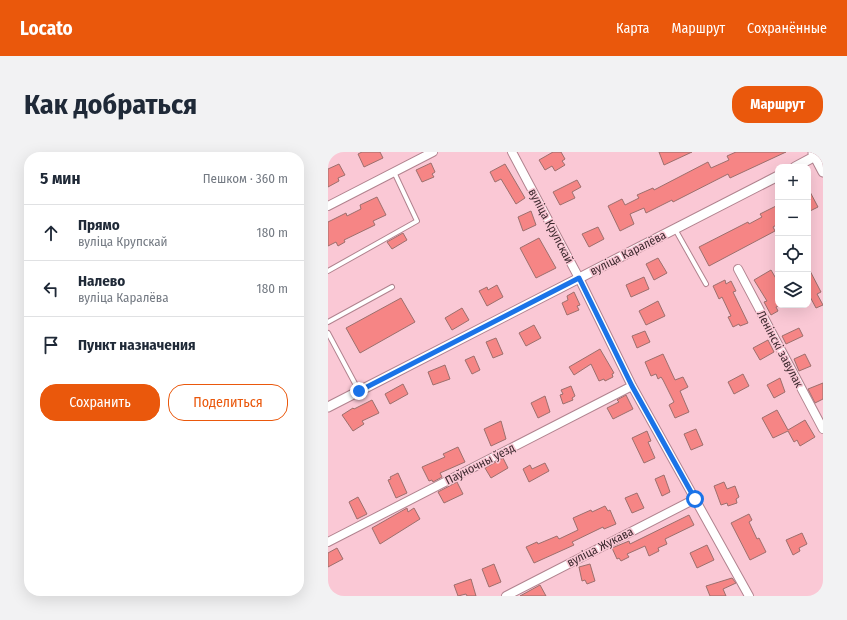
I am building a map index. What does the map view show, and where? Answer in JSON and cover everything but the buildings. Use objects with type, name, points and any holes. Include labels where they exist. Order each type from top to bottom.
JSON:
[{"type":"street","points":[[328,206],[433,152]]},
{"type":"street","name":"вуліца Крупскай","points":[[512,152],[579,278],[632,386],[749,596]]},
{"type":"street","points":[[800,164],[813,155],[823,152]]},
{"type":"street","points":[[813,155],[823,172]]},
{"type":"street","name":"вуліца Каралёва","points":[[328,407],[775,178]]},
{"type":"street","name":"Ленінскі завулак","points":[[738,269],[823,429]]},
{"type":"street","name":"Паўночны ўезд","points":[[328,542],[632,386]]},
{"type":"street","name":"вуліца Жукава","points":[[506,596],[695,499]]},
{"type":"lane","points":[[328,271],[417,221],[394,172]]},
{"type":"lane","points":[[675,229],[706,284]]},
{"type":"lane","points":[[328,322],[392,287]]},
{"type":"lane","points":[[328,334],[359,391]]},
{"type":"route","points":[[359,391],[579,278],[632,386],[695,499]]}]
